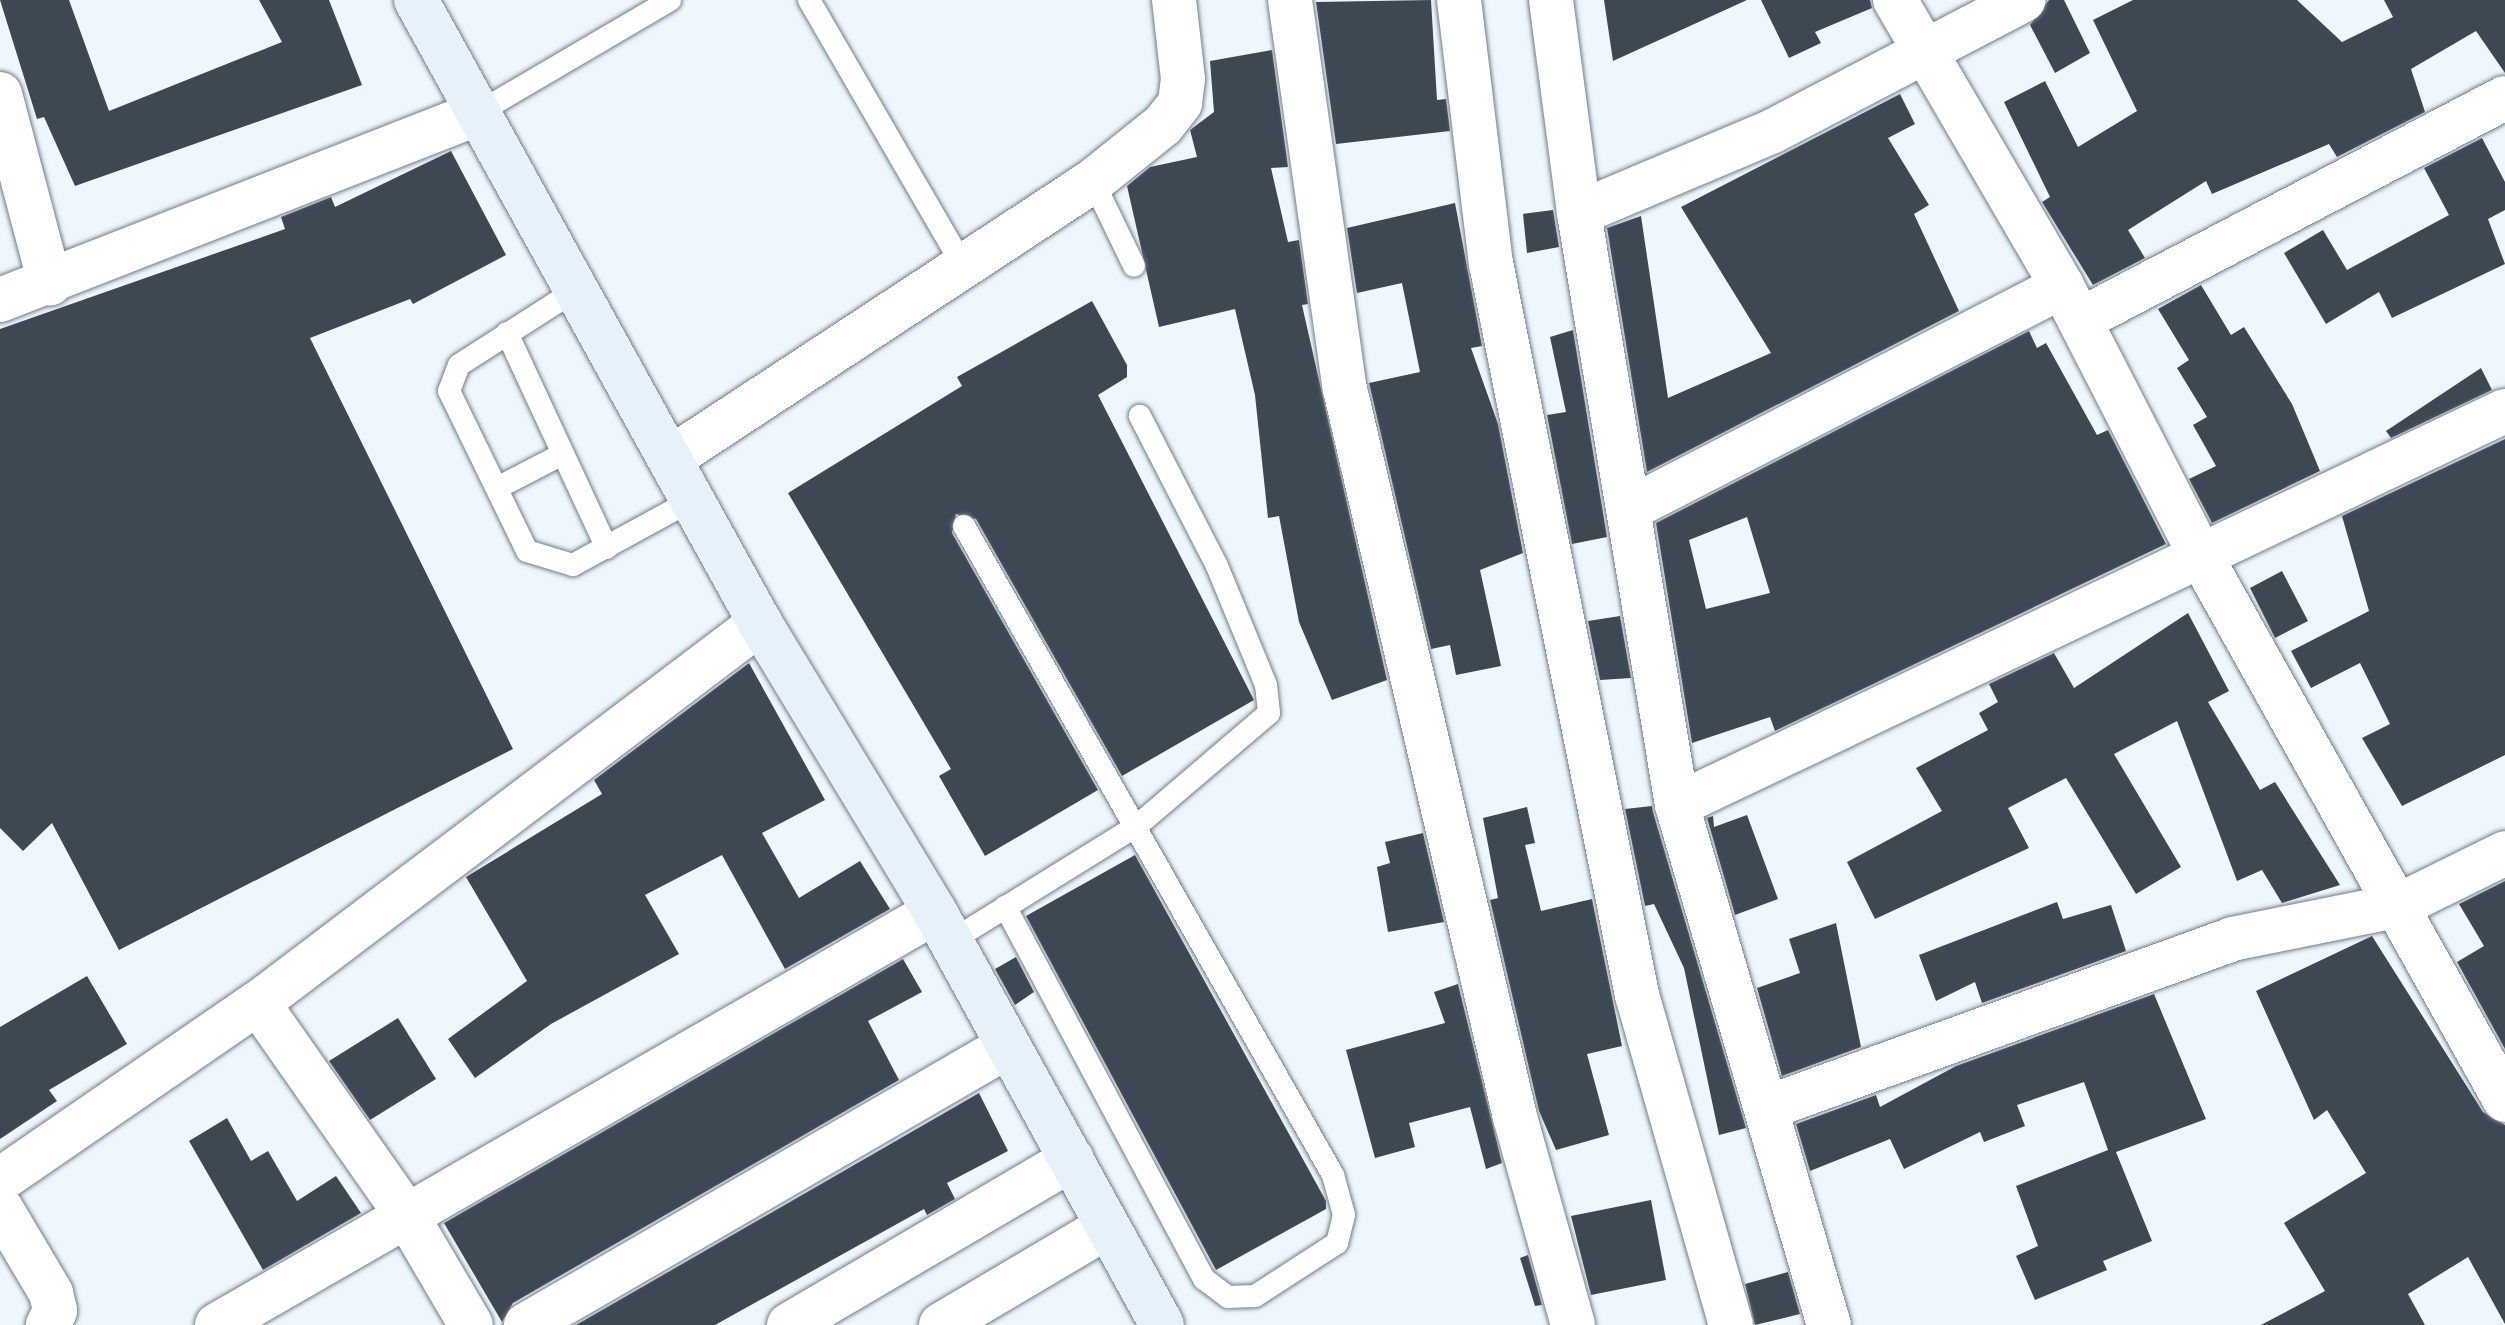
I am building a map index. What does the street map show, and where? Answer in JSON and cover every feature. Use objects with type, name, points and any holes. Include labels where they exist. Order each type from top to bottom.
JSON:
[{"type":"street","points":[[416,0],[476,114],[694,499],[760,623],[943,927],[1162,1325]]},
{"type":"street","points":[[671,458],[962,264],[1093,181],[1180,103],[1174,0]]},
{"type":"street","points":[[1290,0],[1345,389],[1511,1102],[1573,1325]]},
{"type":"street","points":[[1459,0],[1491,263],[1637,995],[1731,1325]]},
{"type":"street","points":[[1551,0],[1579,213],[1677,805],[1769,1107],[1829,1325]]},
{"type":"street","points":[[1895,0],[2071,303],[2198,551],[2400,905],[2505,1100]]},
{"type":"street","points":[[1579,213],[1771,132],[2024,0]]},
{"type":"street","points":[[0,94],[50,283]]},
{"type":"street","points":[[1629,509],[2505,98]]},
{"type":"street","points":[[0,300],[476,114]]},
{"type":"street","points":[[1677,805],[2198,551],[2505,411]]},
{"type":"street","points":[[0,1180],[258,1003],[760,623]]},
{"type":"street","points":[[1769,1107],[2232,939],[2400,905],[2505,853]]},
{"type":"street","points":[[217,1325],[407,1216],[943,927]]},
{"type":"street","points":[[258,1003],[407,1216],[471,1325]]},
{"type":"street","points":[[526,1325],[1008,1046]]},
{"type":"street","points":[[789,1325],[1072,1159]]},
{"type":"street","points":[[0,1207],[51,1293],[48,1325]]},
{"type":"street","points":[[941,1325],[1107,1227]]},
{"type":"lane","points":[[476,114],[670,0]]},
{"type":"lane","points":[[809,0],[962,264]]},
{"type":"lane","points":[[1093,181],[1134,266]]},
{"type":"lane","points":[[576,290],[459,365],[449,391],[527,551],[543,560],[573,565],[694,499]]},
{"type":"lane","points":[[507,333],[607,548]]},
{"type":"lane","points":[[943,927],[1005,907],[1138,825],[1261,723],[1269,705],[1217,566],[1140,416]]},
{"type":"lane","points":[[497,488],[563,454]]},
{"type":"lane","points":[[964,526],[1138,825],[1333,1175],[1344,1215],[1337,1243],[1310,1264],[1255,1296],[1228,1297],[1204,1279],[1005,907]]},
{"type":"building","points":[[0,0],[69,0],[109,111],[282,42],[259,0],[329,0],[362,85],[75,186],[44,117],[37,119]]},
{"type":"building","points":[[1431,0],[1437,100],[1446,99],[1450,131],[1336,144],[1316,2]]},
{"type":"building","points":[[1604,0],[1747,0],[1613,61]]},
{"type":"building","points":[[1761,0],[1870,0],[1872,8],[1815,32],[1821,43],[1789,58]]},
{"type":"building","points":[[2049,0],[2064,0],[2090,53],[2055,73],[2030,25]]},
{"type":"building","points":[[2133,0],[2297,0],[2342,42],[2393,17],[2384,0],[2505,0],[2505,73],[2476,31],[2411,69],[2425,112],[2337,157],[2329,144],[2212,194],[2206,181],[2128,230],[2145,258],[2093,285],[2042,202],[2050,197],[2004,102],[2045,81],[2078,147],[2137,111],[2093,20]]},
{"type":"building","points":[[1272,50],[1288,167],[1271,168],[1288,242],[1299,240],[1308,304],[1302,305],[1387,680],[1332,700],[1299,622],[1279,516],[1268,518],[1255,395],[1235,309],[1159,327],[1127,186],[1150,167],[1197,157],[1190,130],[1214,112],[1210,61]]},
{"type":"building","points":[[1900,94],[1915,124],[1888,138],[1929,205],[1914,214],[1959,311],[1647,472],[1607,228],[1641,216],[1668,398],[1771,353],[1681,207]]},
{"type":"building","points":[[2482,138],[2505,182],[2505,210],[2488,219],[2505,264],[2392,318],[2379,292],[2326,324],[2284,253],[2323,230],[2347,270],[2449,215],[2424,168]]},
{"type":"building","points":[[451,151],[506,255],[413,304],[410,299],[310,338],[513,749],[119,950],[52,823],[23,851],[0,828],[0,329],[285,229],[281,217],[331,197],[335,207]]},
{"type":"building","points":[[1455,203],[1482,346],[1471,348],[1498,424],[1523,553],[1480,570],[1501,666],[1456,675],[1450,645],[1431,649],[1369,383],[1420,372],[1402,283],[1357,293],[1347,228]]},
{"type":"building","points":[[1553,210],[1559,247],[1527,253],[1523,214]]},
{"type":"building","points":[[2201,285],[2231,335],[2244,327],[2292,404],[2320,471],[2212,523],[2189,479],[2216,466],[2193,425],[2207,417],[2177,368],[2189,360],[2158,309]]},
{"type":"building","points":[[1092,301],[1127,365],[1127,377],[1098,395],[1254,700],[1122,776],[976,519],[956,514],[952,533],[1098,790],[985,856],[939,776],[951,769],[788,493],[962,386],[957,377]]},
{"type":"building","points":[[1573,330],[1607,537],[1572,544],[1547,415],[1566,412],[1550,337]]},
{"type":"building","points":[[2029,331],[2037,348],[2046,343],[2097,435],[2108,430],[2166,544],[1775,731],[1770,717],[1692,743],[1656,523]],"holes":[[[1747,517],[1770,593],[1706,609],[1689,540]]]},
{"type":"building","points":[[2481,368],[2492,390],[2391,438],[2386,431]]},
{"type":"building","points":[[2505,439],[2505,755],[2402,806],[2362,738],[2390,724],[2360,663],[2311,688],[2291,651],[2369,611],[2342,516]]},
{"type":"building","points":[[2282,571],[2308,621],[2275,638],[2250,588]]},
{"type":"building","points":[[2188,613],[2229,691],[2208,702],[2260,790],[2275,782],[2340,885],[2282,903],[2262,870],[2237,881],[2177,721],[2114,754],[2181,867],[2136,894],[2066,778],[2008,808],[2029,848],[1875,919],[1847,862],[1942,811],[1916,768],[1988,730],[1979,713],[1998,702],[1989,684],[2054,653],[2074,688]]},
{"type":"building","points":[[1620,616],[1631,678],[1600,680],[1588,621]]},
{"type":"building","points":[[749,663],[825,800],[762,833],[799,898],[860,861],[890,909],[785,969],[722,855],[645,895],[679,954],[551,1024],[475,1078],[448,1039],[527,981],[466,877],[602,794],[594,780]]},
{"type":"building","points":[[1652,806],[1746,1128],[1719,1135],[1684,968],[1654,904],[1645,906],[1625,809]]},
{"type":"building","points":[[1527,807],[1535,843],[1525,845],[1541,911],[1592,899],[1622,1046],[1587,1054],[1609,1135],[1556,1150],[1539,1111],[1490,900],[1498,898],[1483,818]]},
{"type":"building","points":[[1747,815],[1778,899],[1735,915],[1707,818],[1713,816],[1714,827]]},
{"type":"building","points":[[1423,833],[1444,922],[1388,932],[1377,867],[1390,863],[1385,842]]},
{"type":"building","points":[[1135,855],[1326,1201],[1326,1209],[1216,1270],[1026,916]]},
{"type":"building","points":[[2505,881],[2505,1049],[2457,962],[2484,946],[2459,904]]},
{"type":"building","points":[[2057,902],[2063,919],[2111,905],[2126,951],[1982,1003],[1975,982],[1936,1001],[1919,955]]},
{"type":"building","points":[[1836,923],[1861,1047],[1782,1076],[1757,988],[1800,973],[1789,939]]},
{"type":"building","points":[[2372,936],[2483,1112],[2505,1125],[2505,1324],[2468,1257],[2408,1294],[2425,1325],[2261,1325],[2325,1291],[2284,1223],[2366,1173],[2327,1110],[2314,1120],[2256,991]]},
{"type":"building","points":[[1016,957],[1034,992],[1015,1005],[995,969]]},
{"type":"building","points":[[903,959],[922,992],[868,1021],[899,1080],[513,1303],[502,1322],[444,1223]]},
{"type":"building","points":[[87,976],[127,1044],[49,1090],[57,1101],[0,1139],[0,1027]]},
{"type":"building","points":[[1458,984],[1502,1163],[1486,1169],[1470,1107],[1409,1123],[1415,1147],[1375,1158],[1346,1050],[1445,1023],[1434,992]]},
{"type":"building","points":[[2154,994],[2206,1119],[2116,1152],[2152,1241],[2103,1261],[2107,1270],[2035,1300],[2016,1256],[2038,1246],[2016,1186],[2108,1150],[2084,1082],[2017,1105],[2025,1126],[1984,1142],[1980,1132],[1904,1169],[1890,1139],[1810,1171],[1796,1124],[1876,1095],[1880,1107],[1956,1066]]},
{"type":"building","points":[[398,1018],[436,1079],[370,1120],[329,1061]]},
{"type":"building","points":[[979,1093],[1008,1151],[947,1183],[955,1199],[927,1215],[924,1209],[715,1325],[576,1325]]},
{"type":"building","points":[[227,1118],[251,1161],[268,1151],[297,1201],[336,1176],[361,1213],[263,1270],[189,1141]]},
{"type":"building","points":[[1651,1200],[1666,1280],[1591,1295],[1571,1216]]},
{"type":"building","points":[[1528,1255],[1542,1305],[1535,1306],[1520,1258]]},
{"type":"building","points":[[1788,1272],[1800,1314],[1755,1325],[1745,1284]]}]
